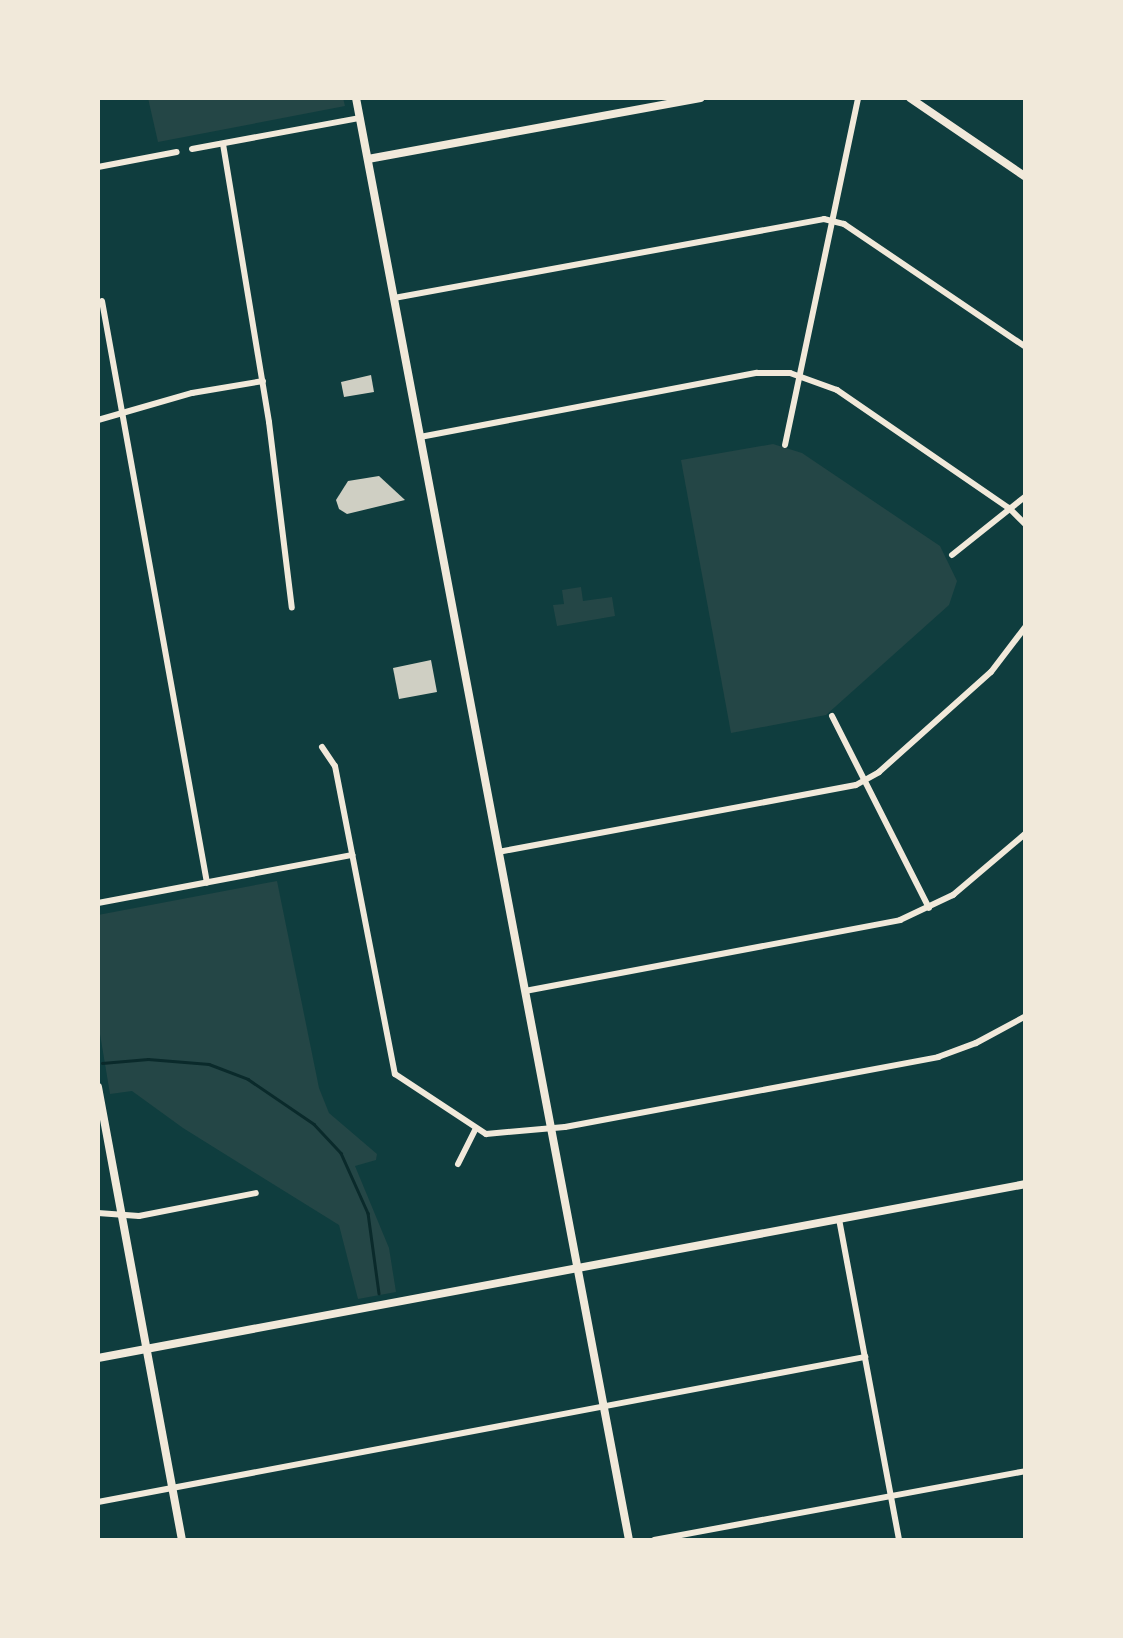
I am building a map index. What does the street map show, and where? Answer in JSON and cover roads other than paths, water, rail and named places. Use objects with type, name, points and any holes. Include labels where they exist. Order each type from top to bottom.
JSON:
[{"type":"street","points":[[356,98],[629,1540]]},
{"type":"street","points":[[368,159],[700,98]]},
{"type":"street","points":[[785,445],[858,98]]},
{"type":"street","points":[[910,98],[1026,176]]},
{"type":"street","points":[[192,149],[360,118]]},
{"type":"street","points":[[223,144],[263,380],[292,608]]},
{"type":"street","points":[[98,167],[177,152]]},
{"type":"street","points":[[394,298],[832,220],[1026,347]]},
{"type":"street","points":[[102,301],[208,883]]},
{"type":"street","points":[[420,437],[757,373],[799,375],[837,390],[1009,508],[1026,525]]},
{"type":"street","points":[[98,420],[192,393],[263,380]]},
{"type":"street","points":[[952,555],[1026,496]]},
{"type":"street","points":[[498,852],[865,781],[991,672],[1026,626]]},
{"type":"street","points":[[832,716],[929,908]]},
{"type":"street","points":[[322,747],[335,766],[395,1074],[492,1135],[938,1057],[976,1043],[1026,1016]]},
{"type":"street","points":[[525,991],[888,923],[929,908],[968,884],[1026,833]]},
{"type":"street","points":[[98,904],[353,855]]},
{"type":"street","points":[[98,1087],[182,1540]]},
{"type":"street","points":[[458,1164],[476,1128]]},
{"type":"street","points":[[98,1358],[1026,1184]]},
{"type":"street","points":[[98,1213],[138,1216],[256,1193]]},
{"type":"street","points":[[840,1219],[899,1540]]},
{"type":"street","points":[[98,1502],[865,1357]]},
{"type":"street","points":[[654,1540],[1026,1470]]},
{"type":"waterway","points":[[102,1063],[148,1059],[209,1064],[248,1079],[314,1124],[341,1153],[368,1213],[379,1293]]}]
